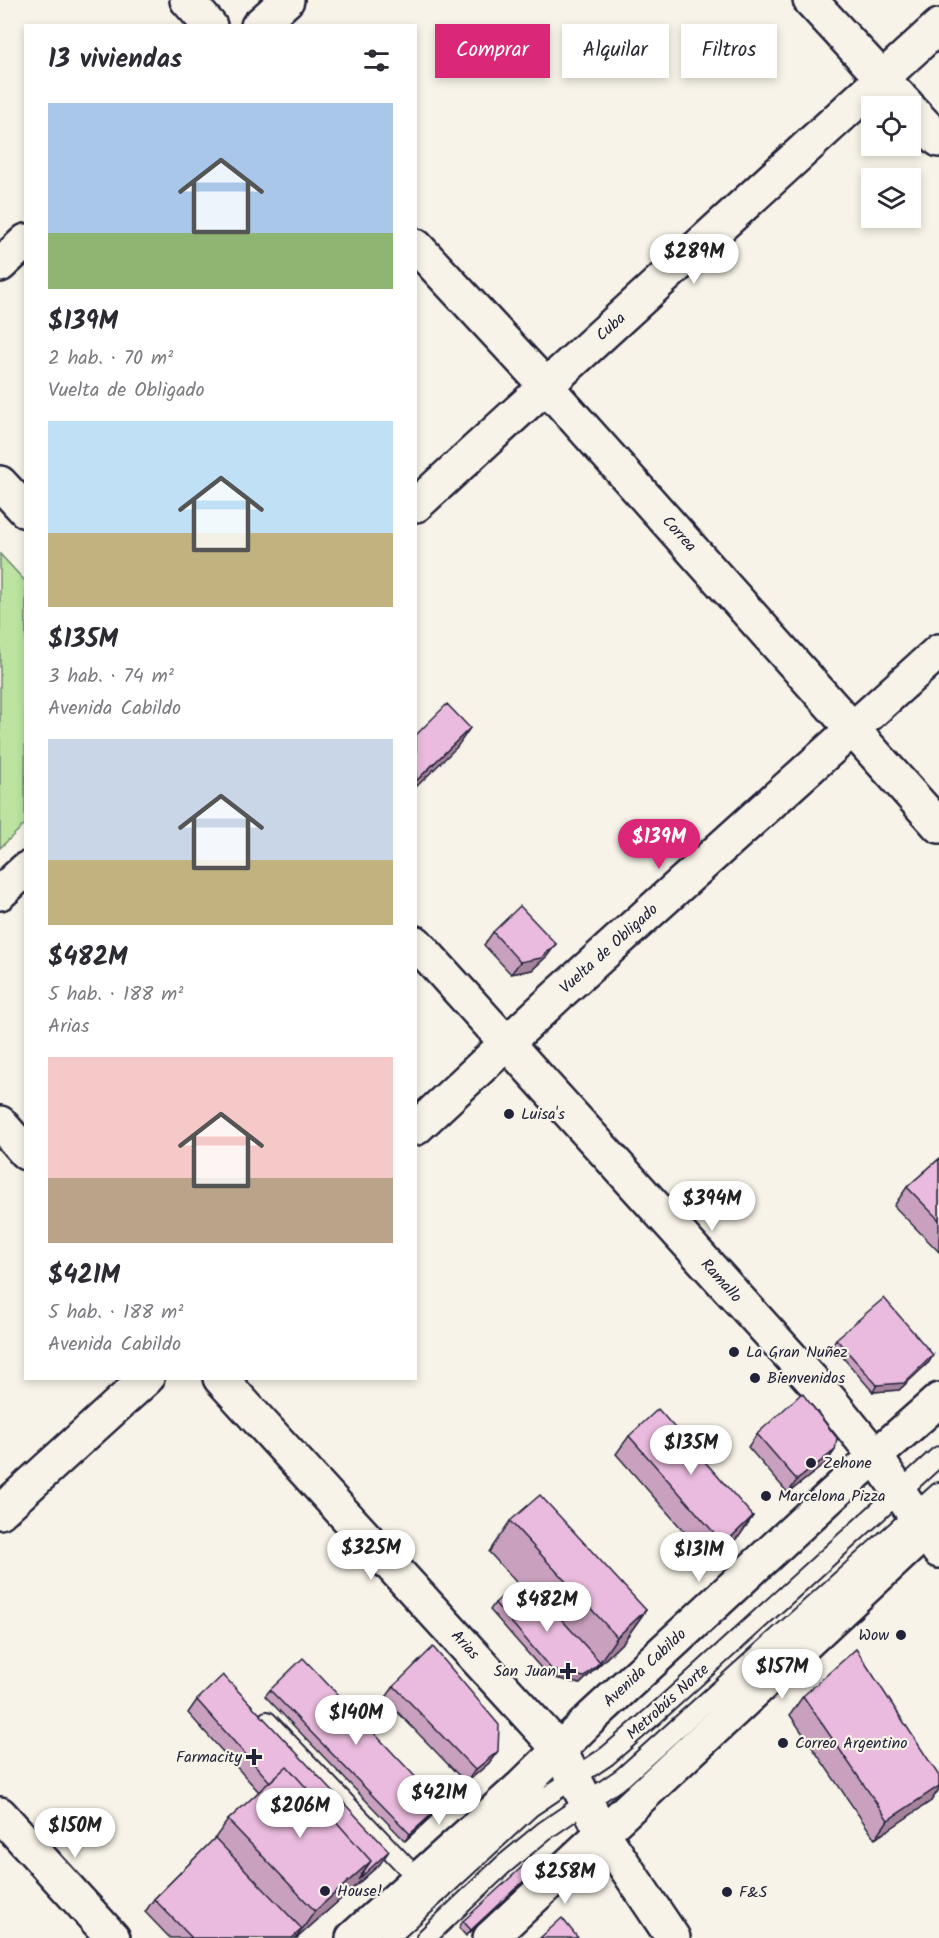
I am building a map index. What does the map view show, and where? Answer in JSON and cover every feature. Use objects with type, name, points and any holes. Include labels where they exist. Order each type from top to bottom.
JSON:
[{"type":"street","points":[[187,0],[208,24]]},
{"type":"street","points":[[260,24],[287,0]]},
{"type":"street","points":[[810,0],[898,96]]},
{"type":"street","name":"Cuba","points":[[417,504],[939,27]]},
{"type":"street","points":[[921,121],[939,140]]},
{"type":"street","points":[[0,265],[24,243]]},
{"type":"street","name":"Correa","points":[[417,247],[546,386],[939,826]]},
{"type":"street","points":[[0,483],[24,509]]},
{"type":"street","name":"Vuelta de Obligado","points":[[417,1127],[505,1044],[939,651]]},
{"type":"street","points":[[0,893],[24,871]]},
{"type":"street","name":"Ramallo","points":[[417,944],[821,1391],[876,1457],[924,1522]]},
{"type":"street","points":[[0,1123],[24,1151]]},
{"type":"street","points":[[0,1512],[145,1380]]},
{"type":"street","name":"Arias","points":[[222,1380],[559,1749],[602,1832],[673,1938]]},
{"type":"street","name":"Avenida Cabildo","points":[[353,1938],[939,1400]]},
{"type":"street","points":[[490,1938],[551,1883],[924,1522]]},
{"type":"street","points":[[0,1814],[113,1938]]},
{"type":"lane","name":"Metrobús Norte","points":[[426,1938],[503,1865],[544,1831],[582,1790],[607,1756],[653,1716],[924,1522],[939,1456]]},
{"type":"lane","name":"Metrobús Norte","points":[[389,1938],[531,1807],[623,1777],[924,1522],[939,1492]]},
{"type":"lane","points":[[267,1720],[418,1879]]},
{"type":"green space","points":[[0,554],[24,580],[24,825],[0,848]]},
{"type":"building","points":[[447,704],[470,728],[417,780],[417,734]]},
{"type":"building","points":[[520,906],[556,944],[541,958],[520,962],[493,932]]},
{"type":"building","points":[[939,1159],[939,1220],[907,1187]]},
{"type":"building","points":[[884,1298],[933,1355],[904,1383],[877,1385],[836,1339]]},
{"type":"building","points":[[802,1393],[837,1438],[835,1450],[797,1480],[757,1434]]},
{"type":"building","points":[[658,1409],[753,1516],[724,1544],[629,1436]]},
{"type":"building","points":[[540,1495],[646,1610],[617,1637],[510,1521]]},
{"type":"building","points":[[513,1587],[521,1597],[532,1587],[600,1662],[584,1677],[552,1670],[495,1603]]},
{"type":"building","points":[[433,1647],[499,1725],[498,1751],[475,1770],[394,1686]]},
{"type":"building","points":[[856,1649],[939,1776],[939,1786],[888,1820],[803,1696]]},
{"type":"building","points":[[303,1658],[442,1805],[410,1834],[270,1690]]},
{"type":"building","points":[[223,1675],[389,1851],[358,1880],[371,1861],[287,1766],[270,1782],[197,1700]]},
{"type":"building","points":[[287,1766],[371,1861],[315,1911],[228,1820]]},
{"type":"building","points":[[215,1838],[302,1929],[292,1938],[192,1938],[154,1899]]},
{"type":"building","points":[[534,1856],[542,1864],[471,1930],[463,1921]]},
{"type":"building","points":[[562,1918],[578,1938],[540,1938]]},
{"type":"place","name":"Luisa's","points":[[509,1114]]},
{"type":"place","name":"La Gran Nuñez","points":[[734,1352]]},
{"type":"place","name":"Bienvenidos","points":[[755,1378]]},
{"type":"place","name":"Zehone","points":[[811,1463]]},
{"type":"place","name":"Marcelona Pizza","points":[[766,1496]]},
{"type":"place","name":"Wow","points":[[901,1635]]},
{"type":"place","name":"San Juan","points":[[568,1671]]},
{"type":"place","name":"Correo Argentino","points":[[783,1743]]},
{"type":"place","name":"Farmacity","points":[[254,1757]]},
{"type":"place","name":"House!","points":[[325,1891]]},
{"type":"place","name":"F&S","points":[[727,1892]]}]
